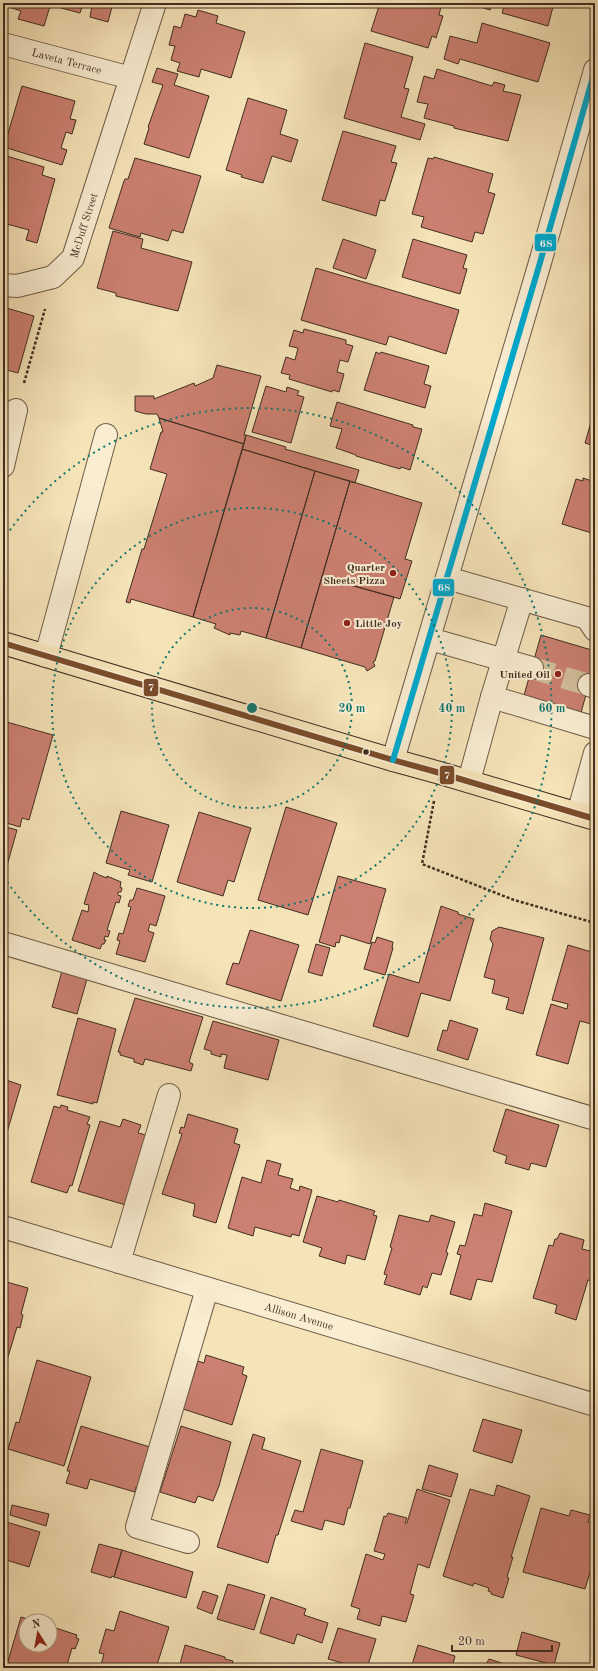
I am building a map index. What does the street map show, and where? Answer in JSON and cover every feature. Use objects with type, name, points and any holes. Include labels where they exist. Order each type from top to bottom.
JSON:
[{"type":"main road","points":[[3,643],[587,817]]},
{"type":"street","name":"McDuff Street","points":[[53,277],[73,258],[155,3]]},
{"type":"street","name":"Laveta Terrace","points":[[3,44],[131,78]]},
{"type":"street","points":[[393,760],[546,244],[595,70]]},
{"type":"street","points":[[3,285],[17,286],[53,277]]},
{"type":"street","points":[[3,466],[16,410]]},
{"type":"street","points":[[46,656],[106,435]]},
{"type":"street","points":[[447,578],[588,618],[595,630]]},
{"type":"street","points":[[469,781],[492,697],[522,599]]},
{"type":"street","points":[[430,639],[532,668]]},
{"type":"street","points":[[492,697],[595,728]]},
{"type":"street","points":[[587,817],[595,753]]},
{"type":"street","points":[[3,942],[595,1119]]},
{"type":"street","points":[[119,1262],[169,1095]]},
{"type":"street","name":"Allison Avenue","points":[[3,1227],[595,1405]]},
{"type":"street","points":[[188,1542],[137,1527],[207,1289]]},
{"type":"path","points":[[16,410],[53,277]]},
{"type":"path","points":[[440,773],[422,864],[514,900],[595,923]]},
{"type":"building","points":[[3,3],[51,3],[44,26],[18,19],[21,11],[3,5]]},
{"type":"building","points":[[63,3],[113,3],[108,22],[90,17],[92,6],[83,4],[80,13],[61,8]]},
{"type":"building","points":[[189,3],[205,3],[204,7]]},
{"type":"building","points":[[380,3],[442,3],[439,15],[443,16],[436,38],[432,36],[428,48],[371,31]]},
{"type":"building","points":[[468,3],[492,3],[490,10]]},
{"type":"building","points":[[505,3],[554,3],[548,26],[502,13]]},
{"type":"building","points":[[198,10],[218,16],[216,23],[245,32],[231,78],[201,69],[199,77],[177,71],[180,63],[171,60],[175,46],[169,45],[174,26],[181,28],[185,14],[196,17]]},
{"type":"building","points":[[482,23],[550,43],[538,82],[460,59],[458,64],[444,59],[450,36],[477,43]]},
{"type":"building","points":[[365,43],[413,57],[404,88],[409,89],[401,117],[425,124],[420,140],[344,118]]},
{"type":"building","points":[[157,68],[178,74],[174,85],[209,96],[189,158],[144,144],[149,128],[148,127],[163,85],[152,82]]},
{"type":"building","points":[[437,69],[492,86],[494,82],[505,85],[503,91],[521,95],[508,141],[454,128],[454,126],[424,118],[428,104],[417,102],[424,76],[434,79]]},
{"type":"building","points":[[22,86],[75,101],[70,119],[76,120],[72,134],[66,132],[61,148],[67,150],[62,165],[4,147]]},
{"type":"building","points":[[248,98],[287,110],[280,134],[298,140],[291,162],[272,156],[263,183],[241,177],[242,175],[226,170]]},
{"type":"building","points":[[343,131],[396,146],[391,162],[397,163],[385,201],[380,200],[376,216],[322,200]]},
{"type":"building","points":[[3,155],[44,167],[42,175],[55,179],[37,243],[26,240],[29,230],[3,223]]},
{"type":"building","points":[[434,157],[493,174],[488,192],[495,194],[483,234],[475,232],[472,242],[421,227],[424,217],[412,214],[428,158],[433,159]]},
{"type":"building","points":[[135,158],[201,176],[183,233],[172,230],[168,241],[141,233],[140,237],[109,228],[124,181],[125,179],[128,179]]},
{"type":"building","points":[[113,231],[143,239],[141,248],[192,262],[178,311],[116,296],[116,293],[97,288]]},
{"type":"building","points":[[343,239],[376,250],[366,279],[333,268]]},
{"type":"building","points":[[413,239],[467,255],[463,268],[467,269],[460,294],[402,277]]},
{"type":"building","points":[[316,268],[459,310],[446,354],[389,336],[386,345],[301,320]]},
{"type":"building","points":[[3,307],[34,316],[18,373],[3,369]]},
{"type":"building","points":[[304,329],[346,340],[346,344],[353,346],[348,362],[340,360],[337,372],[344,374],[339,392],[333,390],[332,392],[289,379],[290,375],[281,373],[286,357],[295,360],[298,348],[289,346],[294,330],[303,333]]},
{"type":"building","points":[[376,352],[380,354],[381,352],[429,366],[424,384],[431,386],[425,408],[364,390]]},
{"type":"building","points":[[217,365],[261,376],[244,435],[246,435],[244,444],[159,418],[157,414],[146,414],[135,411],[135,396],[154,396],[154,399],[194,383],[195,386],[213,378]]},
{"type":"building","points":[[266,386],[286,392],[287,387],[299,391],[297,395],[304,397],[291,443],[252,432]]},
{"type":"building","points":[[337,402],[422,429],[410,470],[401,467],[400,469],[356,456],[336,448],[342,429],[330,426]]},
{"type":"building","points":[[595,408],[595,446],[585,443]]},
{"type":"building","points":[[159,418],[244,444],[193,617],[131,599],[130,603],[126,602],[167,474],[150,469],[161,432],[163,432]]},
{"type":"building","points":[[246,435],[286,447],[285,449],[359,470],[355,483],[242,449]]},
{"type":"building","points":[[242,449],[315,471],[266,638],[241,631],[240,635],[230,633],[230,635],[214,628],[216,624],[193,617]]},
{"type":"building","points":[[315,471],[350,481],[301,648],[266,638]]},
{"type":"building","points":[[583,478],[595,482],[595,534],[562,524],[576,479],[583,481]]},
{"type":"building","points":[[350,481],[422,503],[405,559],[412,561],[400,599],[322,577]]},
{"type":"building","points":[[322,577],[394,597],[375,661],[373,662],[375,666],[367,671],[365,667],[301,648]]},
{"type":"building","points":[[541,635],[595,651],[595,663],[580,716],[523,699]]},
{"type":"building","points":[[3,721],[53,735],[29,820],[22,818],[20,827],[3,822]]},
{"type":"building","points":[[286,807],[337,823],[308,915],[258,900]]},
{"type":"building","points":[[121,811],[169,825],[152,882],[128,875],[130,870],[106,863]]},
{"type":"building","points":[[199,812],[251,828],[234,882],[228,880],[223,896],[177,882]]},
{"type":"building","points":[[3,826],[17,830],[3,880]]},
{"type":"building","points":[[94,872],[121,882],[120,887],[122,888],[121,892],[118,892],[118,895],[121,896],[119,903],[116,902],[107,930],[110,931],[108,937],[105,936],[104,940],[106,940],[100,949],[72,940],[82,910],[88,912],[89,905],[84,904]]},
{"type":"building","points":[[338,876],[386,889],[370,944],[341,935],[339,943],[336,942],[335,947],[319,942]]},
{"type":"building","points":[[137,888],[165,896],[156,926],[150,924],[148,931],[154,933],[145,962],[116,954],[120,941],[117,940],[119,933],[123,934],[131,907],[128,906],[130,900],[133,900]]},
{"type":"building","points":[[441,906],[458,912],[458,914],[474,919],[450,1001],[421,993],[408,1037],[373,1026],[389,974],[419,983]]},
{"type":"building","points":[[499,927],[544,938],[523,1014],[506,1009],[509,998],[492,993],[495,980],[484,977],[493,944],[490,939],[492,931]]},
{"type":"building","points":[[250,930],[299,945],[281,1001],[226,984],[233,963],[239,964]]},
{"type":"building","points":[[377,937],[393,942],[393,948],[385,975],[364,969],[372,942],[375,943]]},
{"type":"building","points":[[316,944],[330,948],[322,976],[308,972]]},
{"type":"building","points":[[568,945],[595,953],[595,1025],[580,1021],[568,1064],[536,1055],[551,1004],[567,1009],[568,1004],[552,1000]]},
{"type":"building","points":[[62,971],[87,979],[77,1014],[52,1007]]},
{"type":"building","points":[[135,998],[203,1017],[189,1062],[193,1064],[191,1071],[145,1059],[143,1065],[134,1062],[134,1059],[120,1055],[120,1052],[118,1052]]},
{"type":"building","points":[[78,1018],[116,1029],[97,1103],[93,1102],[93,1104],[57,1095]]},
{"type":"building","points":[[450,1020],[478,1029],[468,1060],[437,1050],[443,1030],[447,1031]]},
{"type":"building","points":[[213,1021],[279,1040],[268,1080],[224,1068],[227,1055],[221,1054],[221,1057],[211,1054],[211,1051],[204,1049]]},
{"type":"building","points":[[3,1079],[21,1085],[3,1146]]},
{"type":"building","points":[[61,1105],[68,1107],[67,1110],[90,1117],[87,1124],[90,1125],[72,1186],[70,1185],[67,1193],[31,1182],[54,1106],[60,1108]]},
{"type":"building","points":[[506,1109],[559,1125],[546,1167],[531,1163],[529,1170],[505,1163],[507,1156],[493,1151]]},
{"type":"building","points":[[188,1114],[238,1129],[234,1143],[240,1145],[216,1223],[193,1216],[195,1204],[162,1194],[182,1134],[179,1133],[181,1127],[184,1128]]},
{"type":"building","points":[[123,1119],[141,1125],[138,1133],[150,1136],[129,1206],[78,1191],[100,1121],[120,1127]]},
{"type":"building","points":[[267,1160],[281,1164],[278,1175],[293,1179],[290,1188],[299,1191],[300,1186],[312,1190],[299,1236],[292,1234],[291,1237],[255,1227],[253,1236],[228,1228],[242,1177],[261,1183]]},
{"type":"building","points":[[317,1196],[338,1202],[339,1200],[375,1211],[373,1215],[377,1216],[365,1260],[347,1255],[345,1264],[319,1256],[322,1248],[303,1242]]},
{"type":"building","points":[[485,1203],[512,1211],[492,1282],[477,1279],[471,1300],[450,1294],[461,1255],[457,1254],[460,1245],[465,1246],[474,1214],[482,1216]]},
{"type":"building","points":[[399,1215],[429,1222],[431,1215],[455,1222],[441,1275],[432,1273],[427,1288],[423,1286],[420,1295],[384,1284],[387,1275],[384,1274],[392,1248],[390,1247]]},
{"type":"building","points":[[560,1233],[584,1240],[582,1249],[595,1252],[595,1281],[588,1280],[576,1320],[555,1313],[557,1305],[533,1298],[549,1245],[553,1246],[555,1239],[557,1239]]},
{"type":"building","points":[[3,1281],[28,1288],[21,1314],[23,1315],[20,1328],[17,1327],[4,1370],[3,1369]]},
{"type":"building","points":[[206,1355],[244,1367],[242,1374],[247,1376],[232,1425],[183,1409],[198,1361],[204,1363]]},
{"type":"building","points":[[37,1360],[91,1377],[64,1466],[8,1449],[16,1422],[19,1423]]},
{"type":"building","points":[[3,1388],[8,1390],[3,1413]]},
{"type":"building","points":[[483,1419],[522,1430],[512,1463],[473,1451]]},
{"type":"building","points":[[81,1426],[150,1447],[139,1487],[136,1487],[135,1492],[90,1479],[87,1489],[66,1483],[70,1471],[67,1471]]},
{"type":"building","points":[[181,1426],[231,1442],[219,1486],[213,1501],[198,1496],[195,1503],[160,1492]]},
{"type":"building","points":[[253,1434],[265,1438],[262,1449],[301,1461],[268,1563],[217,1547]]},
{"type":"building","points":[[321,1449],[363,1461],[344,1525],[325,1520],[322,1530],[291,1521],[295,1510],[303,1512]]},
{"type":"building","points":[[429,1465],[458,1474],[451,1497],[422,1489]]},
{"type":"building","points":[[497,1485],[530,1496],[511,1557],[513,1557],[507,1577],[509,1578],[503,1598],[491,1594],[491,1592],[488,1591],[489,1588],[474,1583],[473,1586],[443,1576],[470,1489],[494,1496]]},
{"type":"building","points":[[417,1489],[450,1500],[429,1568],[418,1564],[410,1594],[414,1595],[406,1622],[382,1616],[380,1626],[357,1619],[360,1609],[351,1606],[366,1554],[383,1560],[385,1554],[374,1551],[384,1516],[386,1517],[388,1513],[407,1518],[405,1523],[407,1523]]},
{"type":"building","points":[[12,1505],[49,1514],[46,1526],[10,1515]]},
{"type":"building","points":[[541,1508],[569,1516],[571,1510],[590,1515],[588,1522],[595,1524],[595,1555],[585,1589],[523,1572]]},
{"type":"building","points":[[3,1521],[40,1532],[29,1567],[3,1559]]},
{"type":"building","points":[[99,1544],[122,1550],[114,1577],[112,1576],[111,1578],[91,1572]]},
{"type":"building","points":[[122,1550],[193,1572],[186,1598],[114,1577]]},
{"type":"building","points":[[228,1584],[265,1595],[254,1630],[217,1619]]},
{"type":"building","points":[[203,1591],[218,1596],[212,1614],[197,1608]]},
{"type":"building","points":[[271,1597],[306,1609],[304,1615],[328,1623],[322,1643],[297,1634],[294,1644],[260,1633]]},
{"type":"building","points":[[120,1611],[169,1627],[156,1668],[100,1668],[104,1654],[99,1653],[106,1629],[114,1631]]},
{"type":"building","points":[[18,1627],[18,1653],[58,1653],[58,1629],[77,1635],[76,1638],[79,1639],[75,1649],[72,1648],[66,1668],[6,1668]]},
{"type":"building","points":[[338,1628],[376,1639],[367,1668],[348,1668],[349,1665],[328,1659]]},
{"type":"building","points":[[522,1632],[560,1643],[554,1665],[516,1655]]},
{"type":"building","points":[[185,1645],[225,1657],[225,1659],[233,1661],[231,1668],[179,1668]]},
{"type":"building","points":[[418,1645],[455,1656],[452,1668],[411,1668]]},
{"type":"building","points":[[489,1659],[511,1666],[519,1668],[484,1668]]},
{"type":"building","points":[[169,1664],[179,1668],[168,1668]]},
{"type":"tunnel","points":[[532,668],[589,685]]},
{"type":"transit line","name":"68","points":[[393,760],[539,266],[595,70]]},
{"type":"transit line","name":"7","points":[[3,643],[595,819]]},
{"type":"place","name":"Quarter Sheets Pizza","points":[[393,573]]},
{"type":"place","name":"Little Joy","points":[[347,623]]},
{"type":"place","name":"United Oil","points":[[558,674]]}]
